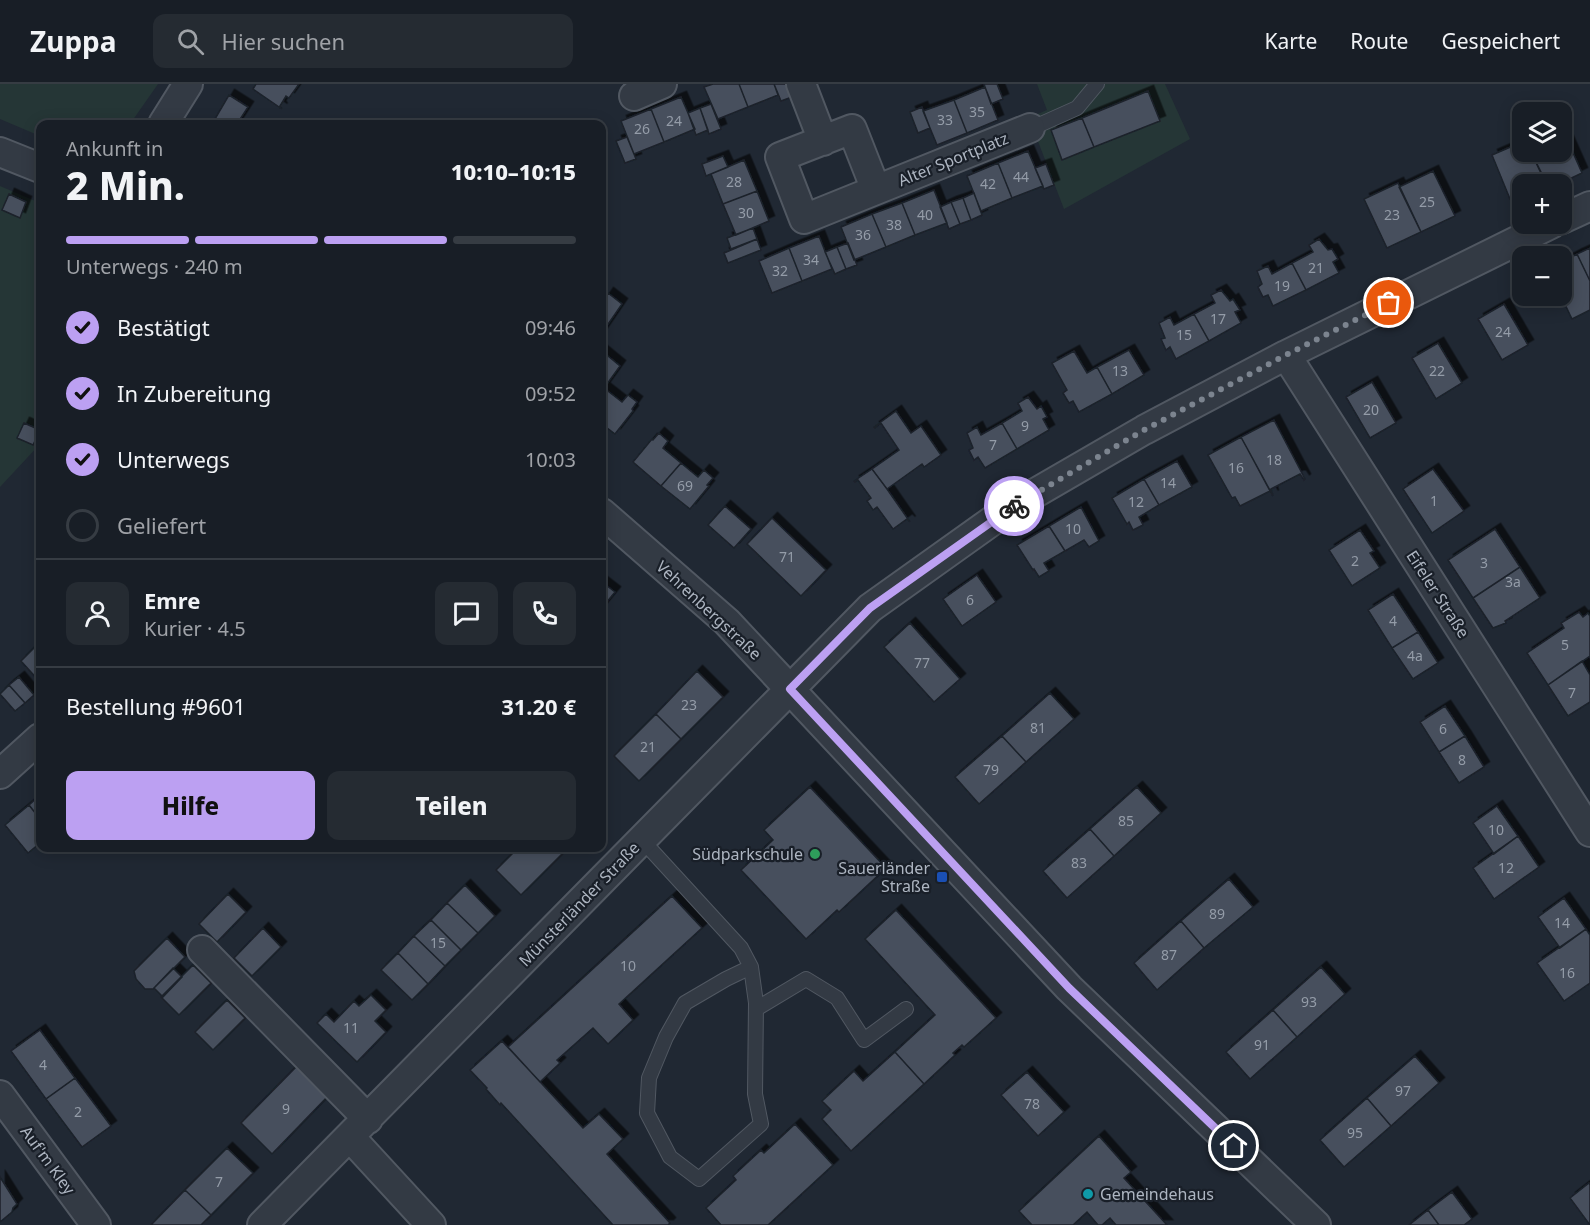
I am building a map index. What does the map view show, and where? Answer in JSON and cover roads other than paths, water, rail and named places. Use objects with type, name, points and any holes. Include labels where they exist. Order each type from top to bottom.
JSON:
[{"type":"street","points":[[166,120],[188,84]]},
{"type":"street","points":[[634,96],[662,84]]},
{"type":"street","points":[[801,84],[823,141]]},
{"type":"street","name":"Alter Sportplatz","points":[[876,190],[852,129],[780,157],[804,219],[876,190],[1034,126]]},
{"type":"street","points":[[0,152],[36,166]]},
{"type":"street","points":[[1572,214],[1590,206]]},
{"type":"street","points":[[790,689],[870,608],[1013,506],[1144,430],[1286,355],[1531,234]]},
{"type":"street","name":"Eifeler Straße","points":[[1286,355],[1590,832]]},
{"type":"street","name":"Vehrenbergstraße","points":[[606,516],[728,622],[1069,988],[1316,1225]]},
{"type":"street","name":"Münsterländer Straße","points":[[262,1225],[790,689]]},
{"type":"street","points":[[0,774],[36,742]]},
{"type":"street","points":[[202,950],[359,1128],[431,1225]]},
{"type":"street","name":"Auf'm Kley","points":[[1,1099],[96,1225]]},
{"type":"lane","points":[[1034,126],[1077,108],[1097,84]]},
{"type":"lane","points":[[642,840],[741,948],[751,967],[756,1009],[755,1094],[761,1124],[699,1179],[670,1157],[647,1113],[649,1078],[666,1037],[685,1003],[751,967]]},
{"type":"lane","points":[[756,1009],[806,979],[837,998],[864,1040],[906,1009]]},
{"type":"place","name":"Südparkschule","points":[[815,854]]},
{"type":"place","name":"Sauerländer Straße","points":[[942,877]]},
{"type":"place","name":"Gemeindehaus","points":[[1088,1194]]}]
